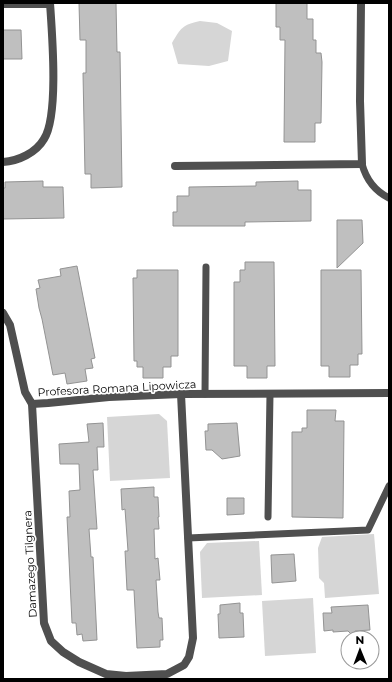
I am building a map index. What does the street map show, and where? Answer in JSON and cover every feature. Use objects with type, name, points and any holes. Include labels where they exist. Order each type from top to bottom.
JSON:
[{"type":"street","points":[[3,4],[50,3],[53,66],[52,117],[45,139],[38,148],[29,155],[3,162]]},
{"type":"street","points":[[175,166],[362,164],[360,101],[361,3]]},
{"type":"street","name":"Profesora Romana Lipowicza","points":[[3,313],[10,324],[25,392],[32,404],[48,404],[109,397],[181,394],[389,392]]},
{"type":"street","name":"Damazego Tilgnera","points":[[32,404],[44,623],[51,641],[63,652],[106,674],[126,676],[167,674],[184,665],[189,657],[193,638],[181,394]]},
{"type":"lane","points":[[362,164],[365,175],[370,183],[383,195],[389,198]]},
{"type":"lane","name":"Profesora Romana Lipowicza","points":[[205,394],[206,267]]},
{"type":"lane","points":[[268,517],[270,394]]},
{"type":"lane","points":[[188,538],[368,530],[389,486]]},
{"type":"shaded area","points":[[200,21],[217,23],[232,31],[228,61],[209,66],[178,64],[172,43],[183,28],[189,24]]},
{"type":"shaded area","points":[[159,414],[167,421],[170,478],[110,481],[107,417]]},
{"type":"shaded area","points":[[374,534],[379,594],[325,598],[324,583],[319,578],[318,548],[322,537]]},
{"type":"shaded area","points":[[259,541],[262,595],[202,598],[200,552],[207,543]]},
{"type":"shaded area","points":[[313,598],[316,653],[265,656],[262,601]]},
{"type":"building","points":[[79,3],[116,3],[117,52],[120,52],[122,187],[91,188],[91,174],[85,174],[83,73],[86,73],[86,40],[80,40]]},
{"type":"building","points":[[276,3],[307,3],[307,19],[313,19],[313,40],[316,40],[316,53],[321,53],[322,62],[321,123],[315,123],[315,142],[284,142],[285,40],[280,40],[280,27],[276,27]]},
{"type":"building","points":[[3,30],[21,30],[22,59],[3,59]]},
{"type":"building","points":[[43,181],[43,187],[63,187],[64,218],[3,219],[3,188],[5,188],[5,182]]},
{"type":"building","points":[[298,181],[298,190],[311,190],[311,221],[245,222],[245,226],[173,226],[173,212],[177,212],[177,196],[189,196],[189,187],[256,186],[256,182]]},
{"type":"building","points":[[337,220],[362,220],[363,243],[337,268]]},
{"type":"building","points":[[245,262],[274,262],[275,366],[267,366],[267,378],[247,378],[247,366],[234,366],[234,282],[240,282],[240,270],[245,270]]},
{"type":"building","points":[[77,266],[95,358],[91,359],[93,368],[85,369],[87,381],[67,384],[65,373],[53,375],[36,289],[40,288],[38,280],[61,276],[60,269]]},
{"type":"building","points":[[137,270],[178,270],[178,356],[171,356],[171,367],[163,367],[163,378],[143,378],[143,367],[137,367],[137,361],[134,361],[133,278],[137,278]]},
{"type":"building","points":[[321,270],[361,270],[362,354],[358,354],[358,365],[350,365],[350,377],[329,377],[329,366],[321,366]]},
{"type":"building","points":[[307,410],[336,410],[335,421],[344,421],[343,518],[292,517],[292,432],[302,432],[302,428],[307,428]]},
{"type":"building","points":[[103,423],[104,447],[97,447],[98,470],[93,470],[97,529],[89,529],[91,557],[93,557],[97,640],[83,641],[82,634],[77,635],[76,623],[72,623],[67,517],[70,517],[69,491],[80,490],[79,464],[60,464],[59,444],[89,442],[87,424]]},
{"type":"building","points":[[237,423],[240,456],[222,459],[212,450],[206,450],[205,431],[208,431],[208,424]]},
{"type":"building","points":[[154,487],[154,497],[158,497],[159,517],[159,529],[154,529],[155,559],[158,558],[160,580],[156,580],[158,612],[159,618],[162,618],[163,640],[160,640],[160,647],[137,648],[134,590],[127,590],[125,551],[128,551],[125,509],[122,510],[121,489]]},
{"type":"building","points":[[227,498],[244,498],[244,514],[227,515]]},
{"type":"building","points":[[294,554],[296,581],[272,583],[271,555]]},
{"type":"building","points":[[240,603],[240,613],[243,613],[244,637],[219,638],[218,614],[220,614],[220,605]]},
{"type":"building","points":[[368,605],[370,630],[324,631],[323,613],[332,613],[331,607]]}]
